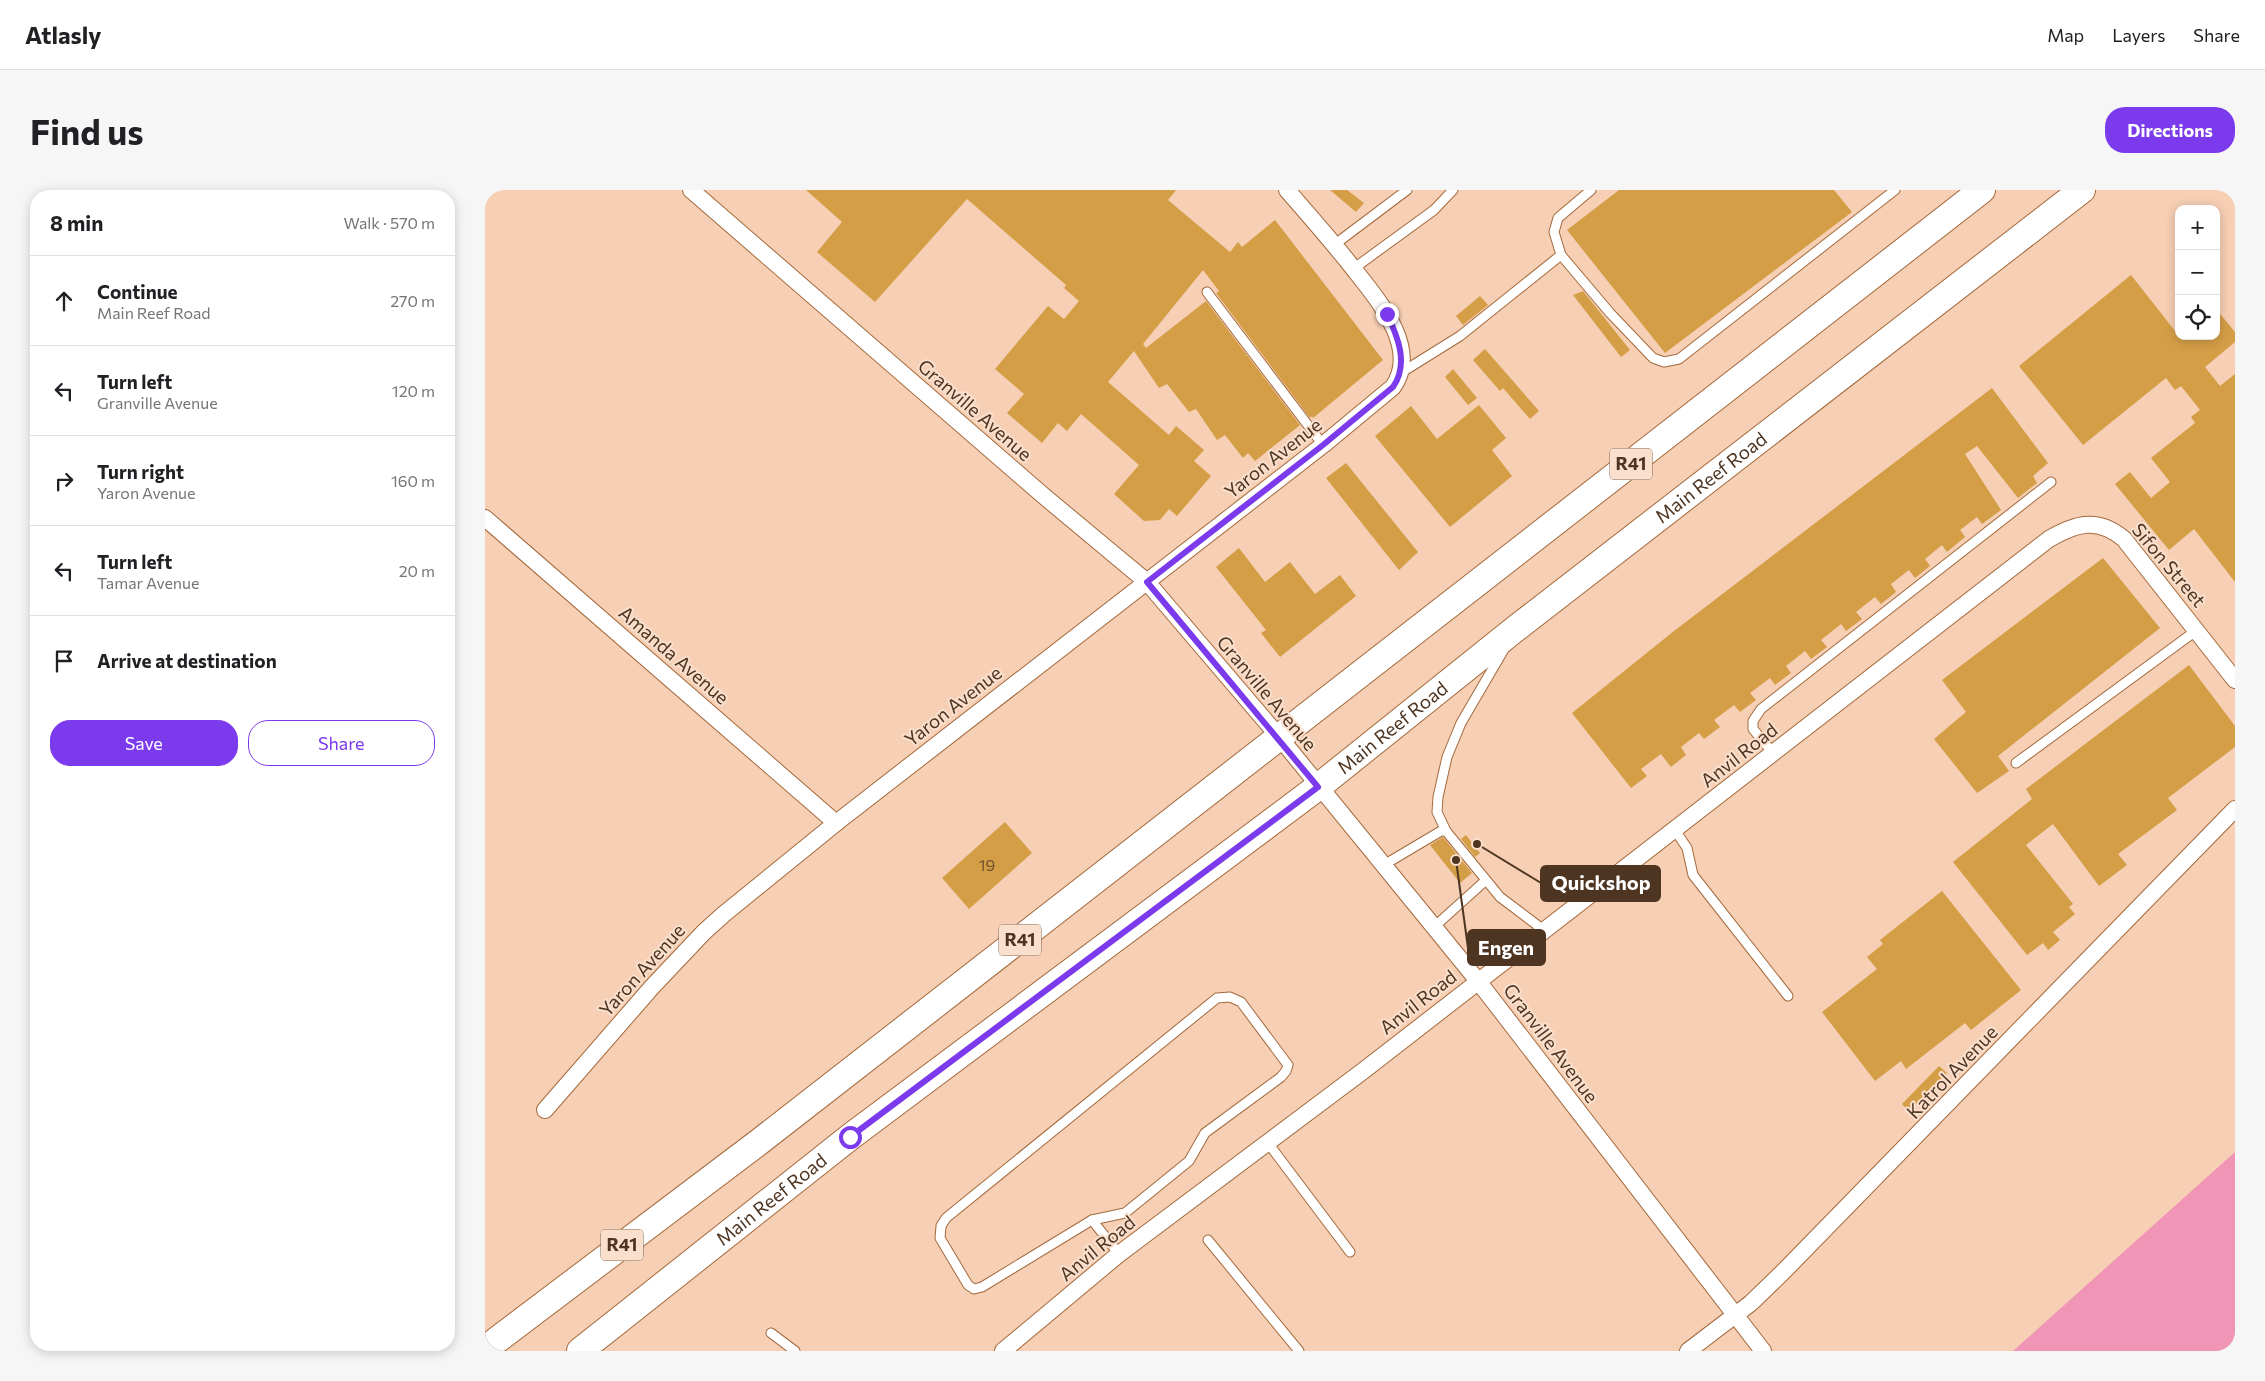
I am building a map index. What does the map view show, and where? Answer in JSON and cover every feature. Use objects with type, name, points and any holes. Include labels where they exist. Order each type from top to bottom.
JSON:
[{"type":"main road","name":"R41","points":[[485,1348],[759,1142],[1982,190]]},
{"type":"main road","name":"Main Reef Road","points":[[580,1351],[850,1137],[1318,787],[1519,626],[2082,190]]},
{"type":"street","name":"Granville Avenue","points":[[691,190],[1045,498],[1147,582],[1280,738],[1382,866],[1478,981],[1763,1351]]},
{"type":"street","points":[[1287,190],[1335,245],[1387,314],[1400,344],[1400,366]]},
{"type":"street","name":"Yaron Avenue","points":[[545,1110],[652,987],[704,932],[836,823],[1385,395],[1397,381],[1400,366]]},
{"type":"street","name":"Amanda Avenue","points":[[485,518],[836,823]]},
{"type":"street","name":"Sifon Street","points":[[2049,539],[2067,528],[2080,524],[2098,525],[2114,531],[2131,547],[2235,680]]},
{"type":"street","name":"Anvil Road","points":[[1003,1351],[1119,1254],[1268,1143],[1545,931],[2049,539]]},
{"type":"street","name":"Katrol Avenue","points":[[1688,1351],[1735,1315],[1783,1272],[2235,809]]},
{"type":"lane","points":[[1335,245],[1407,190]]},
{"type":"lane","points":[[1353,269],[1434,210],[1453,190]]},
{"type":"lane","points":[[1591,190],[1558,218],[1554,232],[1561,255],[1610,313],[1653,358],[1664,362],[1674,361],[1895,190]]},
{"type":"lane","points":[[1400,366],[1460,336],[1561,255]]},
{"type":"lane","points":[[1207,292],[1323,445]]},
{"type":"lane","points":[[1773,753],[1753,729],[1753,721],[1761,709],[2051,482]]},
{"type":"lane","points":[[1519,626],[1479,690],[1453,739],[1437,803],[1439,820],[1485,881],[1505,902],[1545,931]]},
{"type":"lane","points":[[2016,762],[2197,630]]},
{"type":"lane","points":[[1675,830],[1687,848],[1693,875],[1788,996]]},
{"type":"lane","points":[[1382,866],[1441,831],[1446,831]]},
{"type":"lane","points":[[1434,927],[1485,881]]},
{"type":"lane","points":[[1230,996],[1241,1002],[1288,1065],[1286,1071],[1281,1077],[1205,1133],[1189,1161],[1125,1213],[1091,1220],[982,1287],[974,1289],[968,1284],[940,1238],[941,1226],[946,1218],[1217,998],[1230,996]]},
{"type":"lane","points":[[1268,1143],[1350,1252]]},
{"type":"lane","points":[[1091,1220],[1119,1254]]},
{"type":"lane","points":[[1208,1240],[1299,1351]]},
{"type":"lane","points":[[771,1333],[795,1351]]},
{"type":"shaded area","points":[[2235,1152],[2235,1351],[2013,1351]]},
{"type":"building","points":[[806,190],[1176,190],[1168,200],[1230,252],[1238,242],[1242,247],[1275,220],[1383,360],[1313,418],[1312,416],[1310,418],[1216,293],[1219,291],[1203,270],[1143,344],[1146,348],[1206,301],[1300,425],[1255,461],[1248,453],[1243,458],[1225,435],[1217,440],[1196,409],[1189,412],[1167,384],[1159,388],[1134,351],[1108,382],[1169,435],[1176,426],[1204,450],[1194,461],[1211,476],[1177,516],[1169,509],[1160,520],[1144,521],[1114,494],[1139,465],[1081,414],[1067,431],[1058,423],[1042,443],[1007,413],[1024,394],[995,369],[1048,306],[1064,319],[1079,301],[1064,288],[1066,285],[967,199],[875,302],[817,252],[842,222]]},
{"type":"building","points":[[1330,190],[1347,190],[1364,203],[1356,212]]},
{"type":"building","points":[[1619,190],[1834,190],[1852,212],[1665,353],[1567,230]]},
{"type":"building","points":[[2131,275],[2175,331],[2175,340],[2220,340],[2220,314],[2235,332],[2235,342],[2205,367],[2220,386],[2235,374],[2235,582],[2194,529],[2169,550],[2115,484],[2130,472],[2151,498],[2170,482],[2151,458],[2195,423],[2191,417],[2200,410],[2181,386],[2175,390],[2166,378],[2083,445],[2019,366]]},
{"type":"building","points":[[1583,291],[1630,350],[1621,357],[1573,295]]},
{"type":"building","points":[[1480,296],[1488,305],[1463,325],[1456,316]]},
{"type":"building","points":[[1485,349],[1539,411],[1530,419],[1503,388],[1500,391],[1473,360]]},
{"type":"building","points":[[1453,369],[1477,398],[1468,405],[1445,377]]},
{"type":"building","points":[[1992,388],[2048,463],[2033,476],[2037,483],[2018,498],[1977,446],[1965,454],[2001,510],[1982,524],[1977,517],[1960,530],[1965,537],[1947,552],[1942,545],[1925,559],[1930,566],[1915,578],[1909,570],[1891,584],[1896,592],[1881,604],[1875,597],[1856,612],[1862,619],[1846,631],[1841,624],[1821,640],[1827,647],[1811,659],[1805,651],[1786,666],[1791,673],[1775,685],[1770,678],[1750,693],[1756,700],[1740,712],[1734,705],[1714,720],[1720,727],[1704,739],[1699,733],[1681,747],[1686,755],[1671,767],[1661,754],[1641,769],[1647,776],[1631,788],[1572,713],[1674,631]]},
{"type":"building","points":[[1479,405],[1506,438],[1492,450],[1512,476],[1450,527],[1375,436],[1411,406],[1437,439]]},
{"type":"building","points":[[1346,463],[1418,552],[1399,570],[1326,478]]},
{"type":"building","points":[[1239,548],[1265,582],[1290,562],[1315,594],[1340,575],[1356,596],[1280,657],[1261,633],[1266,630],[1216,567]]},
{"type":"building","points":[[2103,558],[2160,628],[1998,756],[2009,771],[1977,793],[1934,739],[1966,712],[1942,680]]},
{"type":"building","points":[[2189,665],[2235,726],[2235,747],[2168,798],[2177,810],[2118,854],[2127,865],[2099,886],[2053,824],[2026,845],[2073,904],[2069,907],[2075,914],[2053,932],[2060,940],[2048,950],[2043,943],[2027,955],[1953,862],[2032,799],[2026,789]]},
{"type":"building","points":[[1005,822],[1032,853],[969,909],[942,878]]},
{"type":"building","points":[[1466,835],[1480,853],[1475,857],[1461,839]]},
{"type":"building","points":[[1443,837],[1472,873],[1460,883],[1430,845]]},
{"type":"building","points":[[1942,891],[2021,990],[1971,1030],[1965,1023],[1906,1069],[1901,1061],[1875,1081],[1822,1012],[1877,969],[1867,957],[1883,944],[1880,940]]},
{"type":"building","points":[[1939,1066],[1947,1073],[1909,1111],[1902,1104]]},
{"type":"place","name":"Quickshop","points":[[1477,844]]},
{"type":"place","name":"Engen","points":[[1456,860]]},
{"type":"route","points":[[850,1137],[1318,787],[1280,738],[1147,582],[1323,445],[1393,387],[1401,367],[1400,344],[1387,314]]}]
